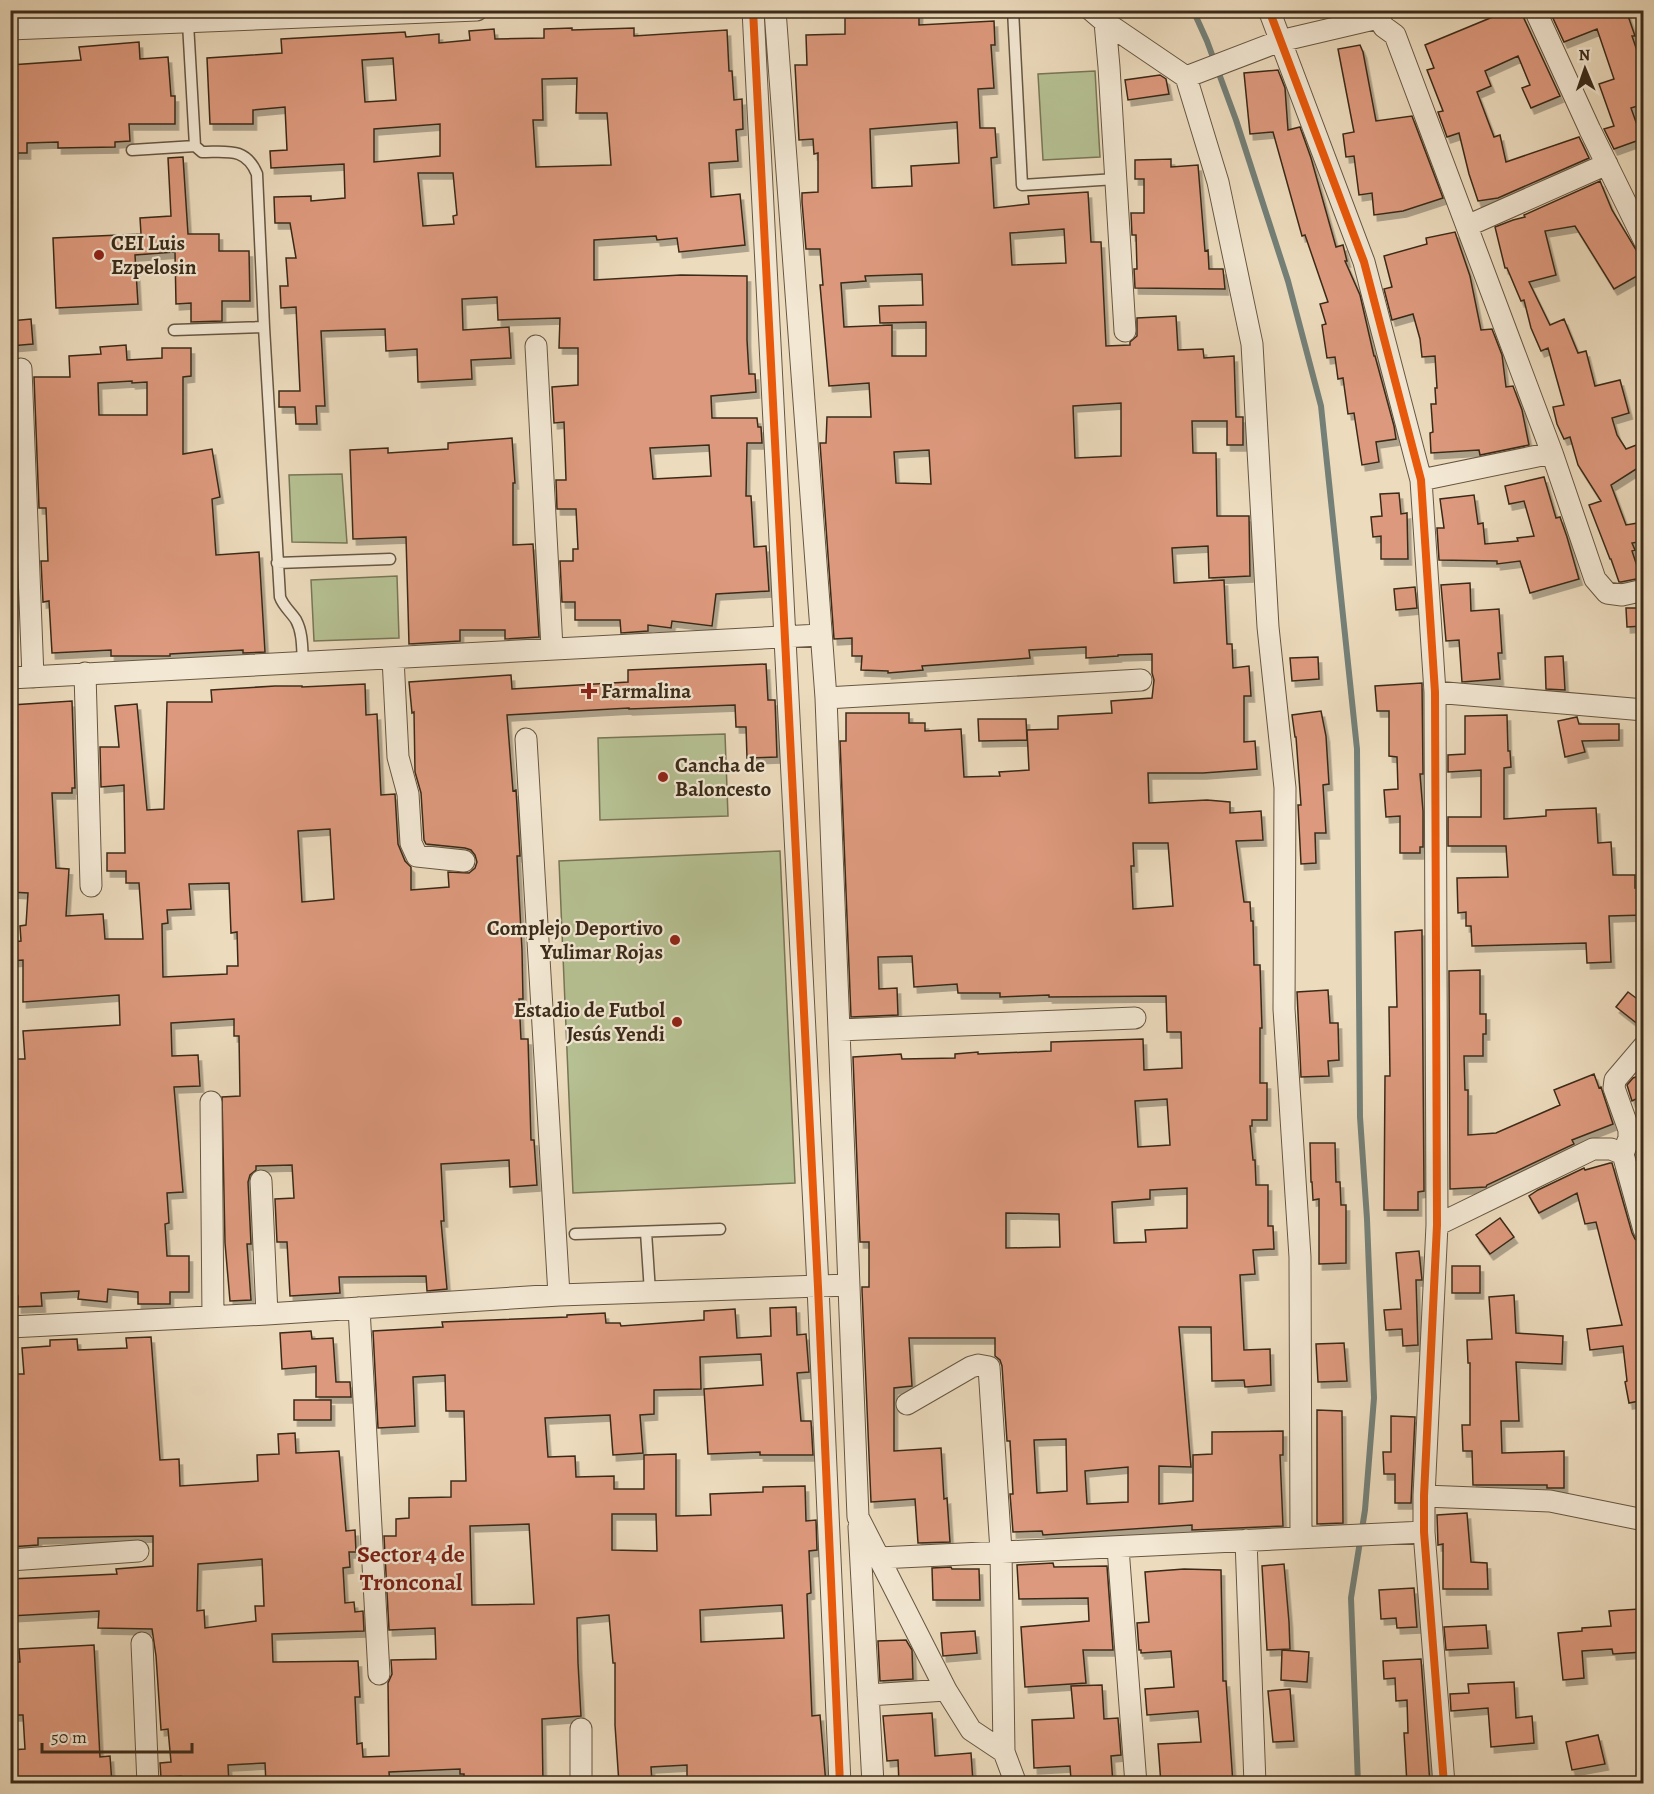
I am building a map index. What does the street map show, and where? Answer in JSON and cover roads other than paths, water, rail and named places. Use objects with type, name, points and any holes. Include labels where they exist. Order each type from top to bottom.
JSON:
[{"type":"street","points":[[10,29],[188,23],[354,13],[477,10]]},
{"type":"street","points":[[753,10],[818,1287],[840,1784]]},
{"type":"street","points":[[776,10],[825,698],[858,1517],[873,1784]]},
{"type":"street","points":[[1269,10],[1364,262],[1421,480],[1435,692],[1437,1225],[1424,1496],[1415,1533],[1444,1784]]},
{"type":"street","points":[[1535,10],[1644,240]]},
{"type":"street","points":[[1192,75],[1280,41],[1378,14],[1384,27],[1395,35],[1552,453],[1595,579],[1607,593],[1622,595],[1644,590]]},
{"type":"street","points":[[1098,16],[1109,67],[1125,331]]},
{"type":"street","points":[[1098,16],[1192,75],[1218,182],[1252,344],[1268,627],[1285,788],[1284,1009],[1300,1257],[1310,1537]]},
{"type":"street","points":[[1467,226],[1607,164]]},
{"type":"street","points":[[536,346],[552,648]]},
{"type":"street","points":[[21,369],[33,677]]},
{"type":"street","points":[[1421,480],[1552,453]]},
{"type":"street","points":[[10,678],[820,635]]},
{"type":"street","points":[[393,658],[398,757],[408,794],[411,843],[417,856],[464,861]]},
{"type":"street","points":[[85,674],[91,886]]},
{"type":"street","points":[[825,698],[1141,680]]},
{"type":"street","points":[[1435,692],[1644,710]]},
{"type":"street","points":[[526,739],[559,1295]]},
{"type":"street","points":[[839,1030],[1135,1018]]},
{"type":"street","points":[[1644,1046],[1615,1080],[1614,1088],[1629,1130],[1629,1138],[1623,1154],[1644,1230]]},
{"type":"street","points":[[211,1102],[213,1316]]},
{"type":"street","points":[[1437,1225],[1593,1149],[1611,1149],[1623,1154]]},
{"type":"street","points":[[261,1181],[267,1314]]},
{"type":"street","points":[[10,1327],[267,1314],[559,1295],[849,1285]]},
{"type":"street","points":[[359,1308],[379,1674]]},
{"type":"street","points":[[907,1404],[971,1367],[978,1365],[989,1367],[1001,1551],[1004,1752],[1016,1784]]},
{"type":"street","points":[[1424,1496],[1550,1501],[1644,1520]]},
{"type":"street","points":[[858,1517],[946,1690],[971,1730],[1004,1752]]},
{"type":"street","points":[[879,1558],[1415,1533]]},
{"type":"street","points":[[1246,1540],[1255,1784]]},
{"type":"street","points":[[1118,1548],[1136,1784]]},
{"type":"street","points":[[10,1560],[138,1551]]},
{"type":"street","points":[[142,1643],[148,1784]]},
{"type":"street","points":[[868,1695],[946,1690]]},
{"type":"street","points":[[581,1729],[581,1784]]},
{"type":"lane","points":[[1013,10],[1022,185],[1116,179]]},
{"type":"lane","points":[[188,23],[195,146]]},
{"type":"lane","points":[[132,150],[195,146],[202,152],[233,151],[250,161],[257,174],[280,597],[298,623],[303,663]]},
{"type":"lane","points":[[174,330],[264,327]]},
{"type":"lane","points":[[277,563],[390,559]]},
{"type":"lane","points":[[575,1234],[720,1229]]},
{"type":"lane","points":[[646,1232],[650,1292]]},
{"type":"waterway","points":[[1193,10],[1236,120],[1288,281],[1321,406],[1357,749],[1360,1117],[1367,1219],[1374,1398],[1365,1510],[1351,1598],[1358,1784]]},
{"type":"place","name":"CEI Luis Ezpelosin","points":[[99,255]]},
{"type":"place","name":"Farmalina","points":[[589,691]]},
{"type":"place","name":"Cancha de Baloncesto","points":[[663,777]]},
{"type":"place","name":"Complejo Deportivo Yulimar Rojas","points":[[675,940]]},
{"type":"place","name":"Estadio de Futbol Jesús Yendi","points":[[677,1022]]},
{"type":"district","name":"Sector 4 de Tronconal","points":[[411,1568]]}]
